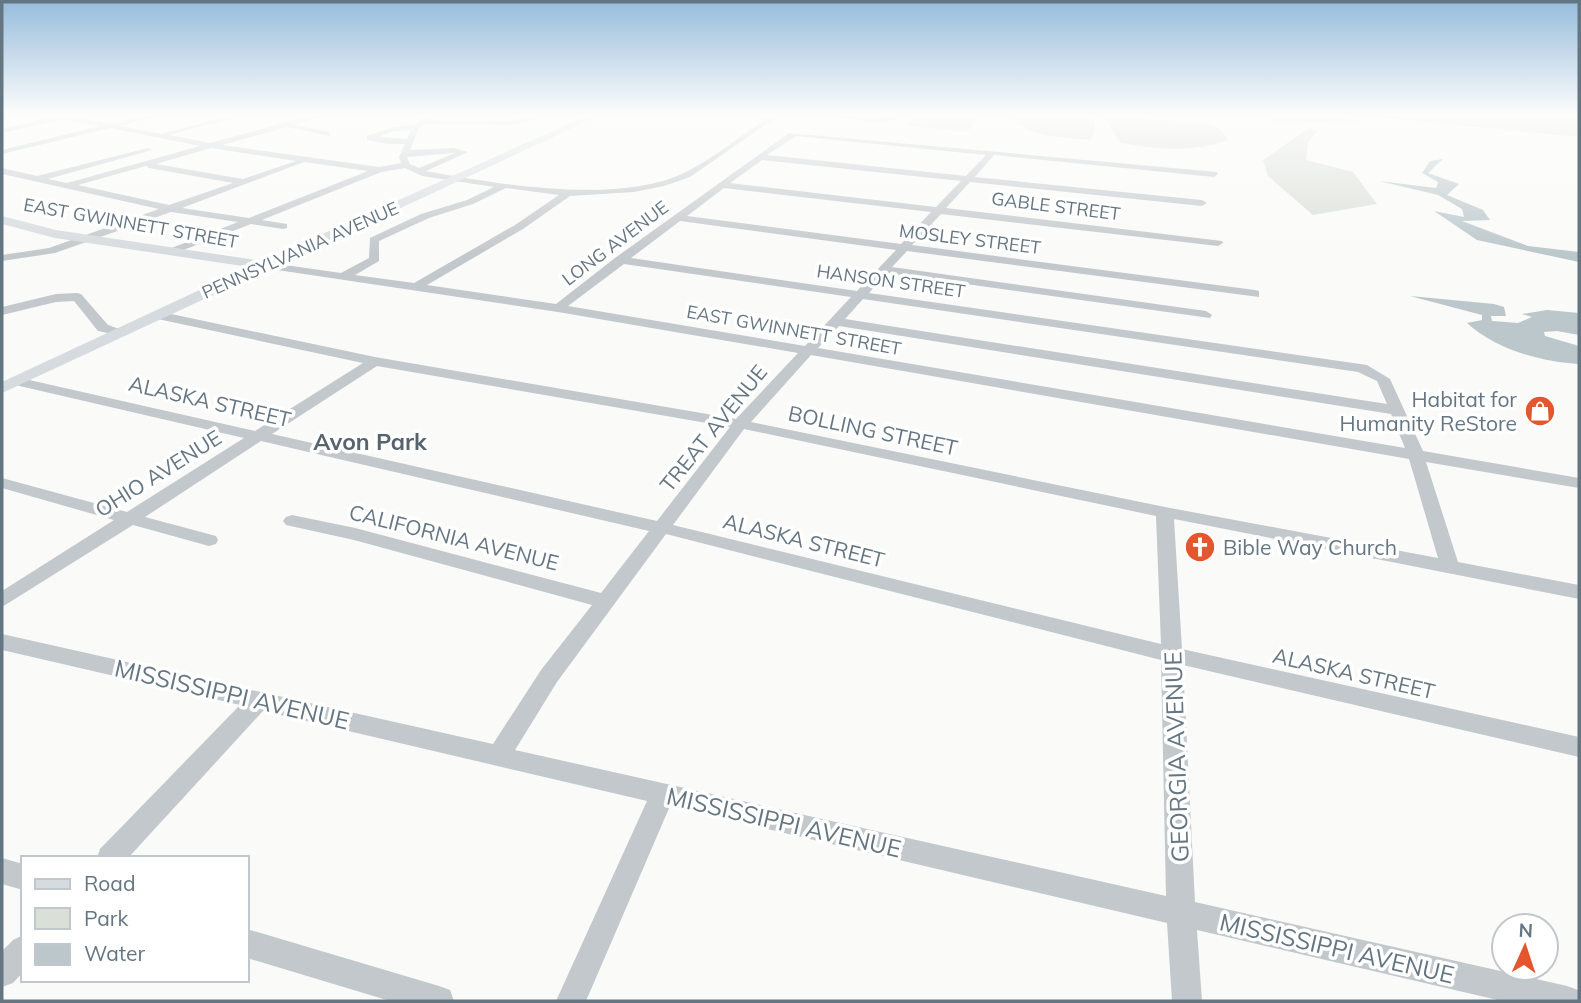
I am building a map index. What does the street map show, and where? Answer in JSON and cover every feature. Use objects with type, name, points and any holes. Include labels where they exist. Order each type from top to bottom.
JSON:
[{"type":"main road","name":"PENNSYLVANIA AVENUE","points":[[9,384],[495,161]]},
{"type":"main road","name":"EAST GWINNETT STREET","points":[[2,220],[85,239],[264,265]]},
{"type":"street","points":[[37,179],[106,161]]},
{"type":"street","points":[[67,186],[154,161]]},
{"type":"street","points":[[2,258],[51,250],[85,239],[301,161]]},
{"type":"street","points":[[309,161],[379,170]]},
{"type":"street","points":[[403,161],[406,165],[419,171],[454,179],[568,192],[634,189],[677,180],[706,161]]},
{"type":"street","points":[[419,171],[443,161]]},
{"type":"street","name":"LONG AVENUE","points":[[558,308],[756,161]]},
{"type":"street","points":[[797,161],[1202,203]]},
{"type":"street","name":"TREAT AVENUE","points":[[499,755],[549,676],[740,424],[985,161]]},
{"type":"street","points":[[1073,161],[1214,174]]},
{"type":"street","points":[[142,164],[245,182]]},
{"type":"street","points":[[173,251],[379,170],[406,165]]},
{"type":"street","points":[[5,174],[39,167]]},
{"type":"street","points":[[5,174],[172,209],[283,226]]},
{"type":"street","points":[[342,276],[375,259],[374,240],[425,216],[470,202],[505,185]]},
{"type":"street","name":"GABLE STREET","points":[[722,185],[1218,243]]},
{"type":"street","points":[[416,288],[519,227],[568,192]]},
{"type":"street","name":"MOSLEY STREET","points":[[680,218],[1255,294]]},
{"type":"street","name":"HANSON STREET","points":[[619,260],[1362,368],[1383,379],[1416,454],[1450,566]]},
{"type":"street","name":"EAST GWINNETT STREET","points":[[264,265],[558,308],[1579,483]]},
{"type":"street","points":[[882,269],[1206,315]]},
{"type":"street","points":[[2,311],[71,296],[80,298],[103,328],[117,333]]},
{"type":"street","name":"BOLLING STREET","points":[[157,315],[375,361],[740,424],[1165,512],[1579,592]]},
{"type":"street","points":[[834,321],[1396,410]]},
{"type":"street","name":"OHIO AVENUE","points":[[2,600],[375,361]]},
{"type":"street","name":"ALASKA STREET","points":[[9,384],[261,435],[663,528],[1174,655],[1579,747]]},
{"type":"street","points":[[2,482],[209,540]]},
{"type":"street","name":"GEORGIA AVENUE","points":[[1165,512],[1174,655],[1180,912],[1187,1001]]},
{"type":"street","name":"CALIFORNIA AVENUE","points":[[292,521],[355,534],[604,601]]},
{"type":"street","name":"MISSISSIPPI AVENUE","points":[[2,642],[1567,1001]]},
{"type":"street","points":[[112,856],[259,700]]},
{"type":"street","points":[[571,1001],[662,794]]},
{"type":"street","points":[[2,871],[21,876]]},
{"type":"street","points":[[248,943],[439,1001]]},
{"type":"street","points":[[2,972],[21,952]]},
{"type":"green space","points":[[1263,161],[1309,161],[1353,172],[1377,204],[1313,215],[1268,176]]},
{"type":"water","points":[[1430,161],[1441,161],[1428,173],[1459,184],[1447,195],[1483,210],[1490,220],[1462,221],[1528,246],[1579,252],[1579,262],[1477,240],[1434,211],[1464,217],[1462,209],[1438,195],[1379,181],[1436,188],[1438,182],[1422,173]]},
{"type":"water","points":[[1410,296],[1504,307],[1506,316],[1491,316],[1492,321],[1518,323],[1532,317],[1522,314],[1547,310],[1579,313],[1579,335],[1557,331],[1544,332],[1545,336],[1579,346],[1579,364],[1534,357],[1505,347],[1467,323],[1482,320],[1482,315]]},
{"type":"place","name":"Habitat for Humanity ReStore","points":[[1540,411]]},
{"type":"place","name":"Bible Way Church","points":[[1200,547]]},
{"type":"district","name":"Avon Park","points":[[370,441]]}]
